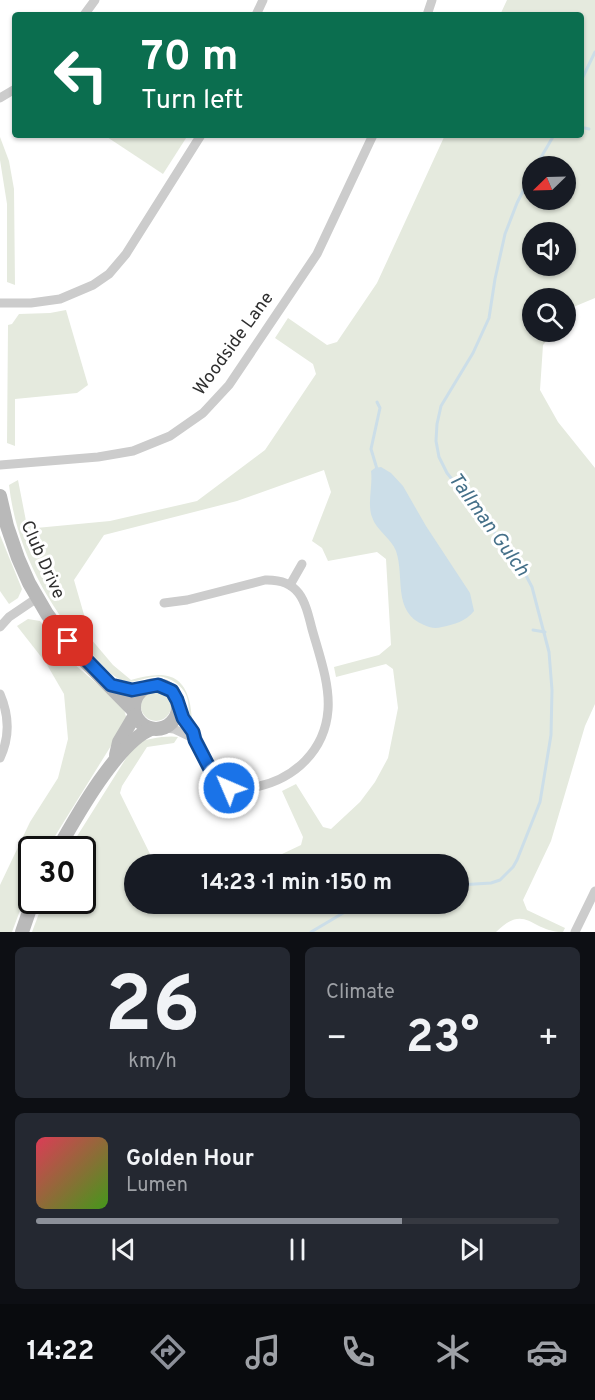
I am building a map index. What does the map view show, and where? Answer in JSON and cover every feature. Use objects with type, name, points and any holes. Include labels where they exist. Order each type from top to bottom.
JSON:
[{"type":"street","points":[[0,303],[31,303],[60,299],[83,291],[109,274],[126,254],[199,138]]},
{"type":"street","name":"Woodside Lane","points":[[0,465],[98,457],[133,451],[170,436],[203,413],[229,385],[317,254],[372,138]]},
{"type":"street","name":"Club Drive","points":[[0,496],[15,549],[37,598],[58,630],[135,713]]},
{"type":"street","points":[[290,585],[302,564]]},
{"type":"street","points":[[111,685],[132,690],[153,685],[163,686],[175,695],[183,718],[193,732],[206,763],[219,782],[229,788],[264,786],[280,780],[298,769],[318,744],[324,729],[328,699],[304,599],[290,585],[278,580],[265,580],[187,600],[164,603]]},
{"type":"street","points":[[0,627],[9,617],[37,598]]},
{"type":"street","points":[[116,757],[120,742],[135,713],[136,698],[144,688]]},
{"type":"street","points":[[0,694],[7,723],[6,739],[0,758]]},
{"type":"street","points":[[66,836],[116,757],[142,733],[158,728],[176,717],[178,705]]},
{"type":"street","points":[[135,713],[141,724],[174,729],[195,740]]},
{"type":"street","points":[[207,793],[219,782]]},
{"type":"street","points":[[575,932],[595,891]]},
{"type":"street","points":[[22,932],[28,914]]},
{"type":"shaded area","points":[[507,0],[595,0],[595,298],[576,306],[576,288],[522,288],[522,342],[546,342],[543,345],[540,390],[558,422],[595,468],[595,704],[585,726],[551,841],[523,900],[527,910],[565,928],[563,932],[552,931],[529,921],[515,919],[496,932],[32,932],[39,914],[96,914],[96,836],[77,836],[135,744],[168,737],[178,737],[174,743],[147,747],[122,786],[120,793],[150,854],[124,854],[124,914],[469,914],[469,854],[282,854],[301,845],[303,837],[282,791],[296,784],[323,827],[331,829],[360,802],[375,782],[388,758],[398,708],[393,669],[386,664],[336,677],[334,667],[379,655],[391,645],[386,559],[377,552],[328,561],[322,548],[312,541],[331,492],[324,470],[237,501],[104,535],[74,580],[91,639],[113,665],[131,680],[158,675],[174,678],[185,690],[190,702],[192,719],[187,697],[176,683],[163,677],[130,682],[119,679],[105,668],[76,636],[48,597],[37,576],[19,532],[13,509],[9,485],[18,480],[26,521],[36,528],[110,521],[197,501],[265,450],[316,374],[313,364],[275,338],[288,318],[327,345],[337,342],[377,283],[444,138],[584,138],[584,12],[501,12]]},
{"type":"shaded area","points":[[0,137],[9,161],[14,189],[15,285],[7,282],[7,204],[0,160]]},
{"type":"shaded area","points":[[109,138],[186,138],[163,174]]},
{"type":"shaded area","points":[[66,310],[88,385],[77,393],[15,399],[15,446],[7,443],[8,325],[12,324],[19,314]]},
{"type":"shaded area","points":[[0,535],[22,589],[18,598],[9,604],[0,591]]},
{"type":"shaded area","points":[[28,619],[40,621],[74,664],[123,706],[127,720],[55,836],[23,836],[58,778],[68,739],[64,694],[46,663],[17,626]]},
{"type":"shaded area","points":[[156,691],[166,696],[171,706],[166,716],[156,721],[146,716],[141,706],[146,696]]},
{"type":"shaded area","points":[[18,847],[19,914],[12,932],[0,932],[0,885]]},
{"type":"water","points":[[381,467],[391,473],[403,486],[470,593],[474,611],[463,620],[440,628],[433,628],[414,619],[407,612],[401,593],[396,551],[374,522],[371,512],[371,471]]},
{"type":"waterway","name":"Tallman Gulch","points":[[584,75],[595,52]]},
{"type":"waterway","points":[[584,128],[589,129]]},
{"type":"waterway","name":"Tallman Gulch","points":[[542,156],[552,138]]},
{"type":"waterway","name":"Tallman Gulch","points":[[469,884],[500,880],[517,860],[540,802],[551,735],[552,690],[549,652],[532,587],[520,564],[447,473],[439,457],[436,441],[441,406],[473,353],[489,318],[505,234],[522,193]]},
{"type":"waterway","points":[[377,402],[380,408],[371,449],[377,469]]},
{"type":"waterway","points":[[533,630],[545,632]]},
{"type":"waterway","name":"Tallman Gulch","points":[[311,932],[341,914]]},
{"type":"route","points":[[68,641],[85,661],[111,685],[132,690],[158,685],[172,691],[206,763],[215,778],[229,788]]}]
